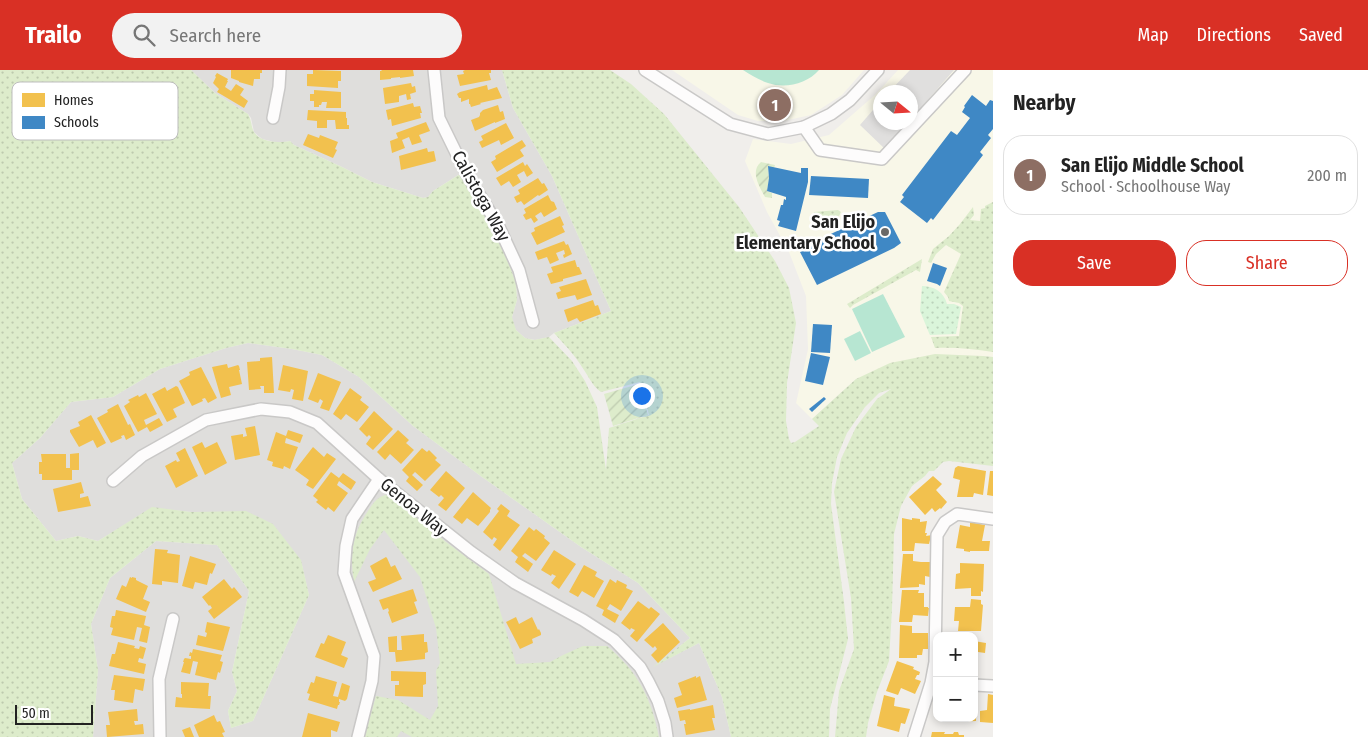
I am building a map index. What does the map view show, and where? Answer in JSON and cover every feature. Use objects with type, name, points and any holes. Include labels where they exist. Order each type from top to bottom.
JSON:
[{"type":"street","points":[[273,118],[280,70]]},
{"type":"street","name":"Calistoga Way","points":[[434,70],[439,118],[465,171],[499,227],[519,270],[532,322]]},
{"type":"street","points":[[645,70],[730,124],[768,134],[804,127],[831,114],[850,100],[878,70]]},
{"type":"street","points":[[804,127],[820,150],[882,159],[966,70]]},
{"type":"street","name":"Genoa Way","points":[[113,481],[142,456],[206,420],[261,409],[290,412],[317,422],[379,479],[471,552],[508,578],[583,620],[614,640],[640,667],[644,674],[658,701],[667,737]]},
{"type":"street","points":[[358,737],[372,681],[374,656],[344,573],[346,546],[352,519],[379,479]]},
{"type":"street","points":[[934,677],[937,535],[945,522],[957,514],[993,519]]},
{"type":"street","points":[[160,737],[159,679],[173,619]]},
{"type":"street","points":[[978,685],[993,686]]},
{"type":"street","points":[[914,737],[933,686]]},
{"type":"shaded area","points":[[191,70],[502,70],[513,108],[552,176],[611,311],[554,333],[549,337],[535,340],[525,338],[516,330],[512,322],[517,300],[516,283],[460,174],[433,191],[428,197],[423,198],[372,182],[294,145],[290,141],[279,143],[262,139],[254,132],[251,118],[248,114],[215,93]]},
{"type":"shaded area","points":[[672,70],[864,70],[842,95],[811,115],[783,121],[758,121],[738,115]]},
{"type":"shaded area","name":"San Elijo Elementary School","points":[[898,70],[993,70],[993,357],[983,356],[856,379],[812,419],[796,403],[808,349],[806,296],[789,252],[767,212],[745,161],[753,139],[791,144],[829,135],[873,97],[873,130],[918,130],[918,85],[884,85]]},
{"type":"shaded area","points":[[910,70],[954,70],[918,111],[918,85],[896,85]]},
{"type":"shaded area","points":[[873,110],[873,130],[901,130],[884,148],[860,125]]},
{"type":"shaded area","points":[[248,343],[322,355],[359,377],[413,426],[482,477],[581,547],[638,583],[690,638],[656,665],[699,643],[722,697],[731,737],[93,737],[98,670],[91,624],[110,578],[156,541],[217,545],[249,591],[232,672],[237,691],[228,711],[231,728],[253,721],[309,595],[301,561],[191,512],[152,508],[98,541],[78,536],[56,541],[22,499],[12,463],[40,438],[71,402],[113,397],[160,369]]},
{"type":"green space","points":[[0,70],[191,70],[215,93],[248,114],[253,130],[264,140],[275,142],[290,141],[294,145],[372,182],[423,198],[428,197],[433,191],[460,174],[501,243],[516,283],[517,300],[512,317],[516,330],[525,338],[534,340],[549,337],[572,361],[585,381],[597,407],[606,470],[609,428],[649,415],[640,382],[601,392],[593,384],[572,353],[554,333],[611,311],[552,176],[513,108],[502,70],[610,70],[631,84],[664,114],[739,207],[775,261],[789,288],[796,323],[787,383],[786,421],[791,443],[819,426],[812,419],[856,379],[890,363],[935,354],[993,357],[993,466],[943,462],[934,471],[929,471],[912,486],[901,506],[894,534],[889,661],[877,692],[866,737],[835,737],[839,691],[854,649],[851,598],[834,492],[841,459],[856,427],[877,399],[891,389],[879,393],[865,407],[847,433],[837,457],[832,483],[831,504],[848,639],[830,709],[829,737],[731,737],[722,697],[699,643],[653,667],[690,638],[638,583],[581,547],[482,477],[413,426],[359,377],[322,355],[248,343],[160,369],[113,397],[71,402],[40,438],[12,463],[22,499],[56,541],[78,536],[98,541],[152,507],[191,512],[246,511],[273,524],[301,560],[309,595],[253,721],[231,728],[228,711],[237,691],[232,672],[249,591],[217,545],[156,541],[110,578],[91,624],[98,670],[93,737],[0,737]]},
{"type":"green space","points":[[743,70],[819,70],[802,82],[775,85],[765,82]]},
{"type":"green space","points":[[761,162],[775,165],[774,168],[768,166],[769,179],[767,191],[772,193],[772,198],[765,197],[757,179],[756,170]]},
{"type":"green space","points":[[993,202],[993,352],[964,348],[935,348],[931,337],[959,336],[963,306],[949,301],[944,292],[961,254],[946,245],[936,254],[931,263],[928,262],[933,249],[949,236],[973,207],[974,215],[970,220],[980,221],[981,209]]},
{"type":"green space","points":[[838,210],[841,212],[839,216],[815,228],[812,227],[814,212]]},
{"type":"green space","points":[[922,259],[920,272],[916,270],[850,308],[847,304]]},
{"type":"green space","points":[[922,286],[938,290],[944,296],[947,304],[961,307],[956,334],[930,335],[920,311]]},
{"type":"green space","points":[[883,294],[905,337],[872,352],[852,309]]},
{"type":"green space","points":[[860,331],[871,353],[855,361],[844,339]]},
{"type":"green space","points":[[639,384],[648,415],[613,426],[604,394]]},
{"type":"green space","points":[[385,495],[391,497],[489,574],[516,664],[550,662],[583,646],[607,646],[627,666],[642,686],[652,710],[659,737],[412,737],[401,731],[397,737],[364,737],[376,696],[398,700],[430,720],[438,706],[436,671],[440,663],[436,628],[420,577],[384,530],[370,549],[354,582],[352,552],[356,534],[372,506],[378,498]]},
{"type":"building: Homes","points":[[231,70],[262,70],[262,73],[260,73],[260,79],[254,79],[253,86],[231,78]]},
{"type":"building: Homes","points":[[313,70],[341,71],[341,81],[338,81],[338,88],[307,86],[307,74],[313,74]]},
{"type":"building: Homes","points":[[381,70],[413,70],[414,76],[380,80]]},
{"type":"building: Homes","points":[[491,70],[491,73],[489,73],[491,80],[460,86],[457,75],[464,74],[463,71]]},
{"type":"building: Homes","points":[[217,73],[228,79],[225,87],[231,91],[236,84],[244,89],[240,95],[248,101],[244,108],[217,92],[219,89],[213,83]]},
{"type":"building: Homes","points":[[411,83],[412,87],[415,86],[416,92],[410,94],[411,99],[407,100],[406,94],[399,96],[399,102],[385,104],[383,88]]},
{"type":"building: Homes","points":[[487,85],[488,90],[497,87],[502,98],[471,107],[469,99],[461,102],[461,98],[457,94],[460,92]]},
{"type":"building: Homes","points":[[314,90],[341,92],[341,108],[326,108],[327,102],[322,102],[319,107],[314,107],[314,101],[310,101],[310,94],[314,94]]},
{"type":"building: Homes","points":[[413,103],[414,107],[420,106],[421,118],[392,126],[391,119],[388,120],[386,110]]},
{"type":"building: Homes","points":[[498,105],[500,112],[503,111],[505,119],[475,131],[471,120],[479,117],[483,110]]},
{"type":"building: Homes","points":[[308,110],[346,112],[349,129],[336,129],[335,120],[327,120],[327,128],[317,128],[317,121],[307,120]]},
{"type":"building: Homes","points":[[426,122],[430,131],[419,135],[422,142],[412,145],[409,137],[402,140],[405,148],[392,153],[390,141],[398,138],[396,133]]},
{"type":"building: Homes","points":[[506,123],[514,138],[501,145],[499,140],[482,148],[479,142],[483,140],[481,136]]},
{"type":"building: Homes","points":[[308,134],[319,138],[320,135],[338,142],[333,158],[303,145]]},
{"type":"building: Homes","points":[[522,140],[526,146],[520,150],[524,156],[497,172],[491,162],[496,159],[495,156]]},
{"type":"building: Homes","points":[[427,148],[428,152],[434,151],[436,161],[401,170],[399,156]]},
{"type":"building: Homes","points":[[523,162],[525,166],[527,164],[533,173],[527,177],[524,171],[517,175],[521,182],[513,187],[509,181],[501,186],[496,178]]},
{"type":"building: Homes","points":[[538,178],[548,190],[524,205],[521,201],[517,203],[514,197],[520,194],[518,190]]},
{"type":"building: Homes","points":[[548,195],[557,209],[544,217],[541,212],[535,216],[538,220],[534,223],[531,218],[526,220],[523,215],[526,213],[524,209]]},
{"type":"building: Homes","points":[[560,216],[565,232],[537,245],[531,233],[535,231],[534,228]]},
{"type":"building: Homes","points":[[564,241],[566,245],[568,244],[572,254],[564,258],[564,250],[556,253],[559,260],[550,264],[547,257],[538,260],[535,252]]},
{"type":"building: Homes","points":[[575,260],[582,274],[551,284],[547,274],[553,272],[551,267]]},
{"type":"building: Homes","points":[[586,279],[592,295],[577,300],[575,295],[558,299],[556,293],[561,291],[559,287]]},
{"type":"building: Homes","points":[[593,300],[595,306],[598,305],[601,314],[580,322],[577,318],[568,322],[564,310]]},
{"type":"building: Homes","points":[[272,357],[274,393],[264,393],[264,386],[260,386],[261,389],[249,390],[247,362],[260,361],[260,358]]},
{"type":"building: Homes","points":[[227,364],[228,368],[239,366],[242,384],[229,387],[231,395],[221,398],[212,367]]},
{"type":"building: Homes","points":[[283,365],[308,371],[303,401],[292,399],[294,390],[291,389],[290,392],[278,390]]},
{"type":"building: Homes","points":[[201,367],[217,398],[208,403],[205,398],[202,399],[203,401],[192,406],[179,381],[190,375],[189,372]]},
{"type":"building: Homes","points":[[318,373],[341,382],[329,411],[320,408],[323,401],[320,399],[318,403],[308,399]]},
{"type":"building: Homes","points":[[176,386],[185,403],[173,409],[177,417],[167,422],[152,394],[165,387],[167,391]]},
{"type":"building: Homes","points":[[350,388],[362,397],[360,400],[369,407],[357,422],[346,414],[341,420],[333,414]]},
{"type":"building: Homes","points":[[146,393],[157,414],[144,420],[146,425],[159,418],[163,425],[150,432],[147,427],[138,432],[124,406],[130,402],[128,400]]},
{"type":"building: Homes","points":[[118,404],[135,435],[126,440],[124,435],[121,436],[122,438],[111,443],[97,418]]},
{"type":"building: Homes","points":[[374,411],[393,429],[373,450],[366,444],[371,437],[369,435],[367,437],[359,429]]},
{"type":"building: Homes","points":[[91,415],[106,443],[97,448],[93,440],[79,447],[70,430],[80,426],[78,422]]},
{"type":"building: Homes","points":[[255,426],[260,455],[235,460],[231,436],[243,434],[243,437],[247,436],[245,428]]},
{"type":"building: Homes","points":[[288,430],[303,435],[300,443],[286,438],[285,443],[298,447],[290,469],[284,466],[283,469],[272,466],[273,462],[267,460],[276,432],[286,436]]},
{"type":"building: Homes","points":[[398,430],[409,440],[406,443],[414,450],[401,464],[390,454],[385,460],[377,452]]},
{"type":"building: Homes","points":[[202,442],[205,448],[217,442],[227,463],[205,475],[192,447]]},
{"type":"building: Homes","points":[[313,447],[324,457],[327,453],[336,459],[313,489],[306,485],[309,480],[295,470]]},
{"type":"building: Homes","points":[[185,448],[198,476],[176,488],[165,466],[176,460],[177,462],[180,461],[176,453]]},
{"type":"building: Homes","points":[[422,448],[427,452],[429,450],[437,458],[435,460],[441,465],[425,481],[415,472],[412,475],[423,485],[417,491],[406,481],[409,477],[402,470]]},
{"type":"building: Homes","points":[[79,453],[79,470],[72,470],[72,480],[42,480],[42,474],[39,474],[39,462],[42,462],[41,454],[66,454],[66,468],[70,468],[70,454]]},
{"type":"building: Homes","points":[[958,466],[986,471],[983,495],[974,493],[973,497],[957,497],[960,480],[953,478],[955,468]]},
{"type":"building: Homes","points":[[446,471],[465,488],[446,511],[438,505],[444,498],[441,495],[439,497],[430,490]]},
{"type":"building: Homes","points":[[990,471],[993,471],[993,496],[987,495]]},
{"type":"building: Homes","points":[[331,472],[339,478],[343,473],[356,482],[351,490],[339,481],[337,485],[348,493],[334,512],[328,507],[326,510],[316,502],[318,500],[313,496]]},
{"type":"building: Homes","points":[[933,476],[942,484],[936,490],[947,502],[941,509],[935,512],[932,508],[925,515],[909,497]]},
{"type":"building: Homes","points":[[81,482],[84,493],[80,494],[80,498],[88,496],[91,506],[58,512],[53,489]]},
{"type":"building: Homes","points":[[473,492],[491,508],[490,512],[478,526],[467,518],[462,524],[453,517]]},
{"type":"building: Homes","points":[[501,504],[510,511],[507,516],[520,525],[500,551],[493,545],[497,539],[494,537],[492,540],[483,532],[499,511],[497,509]]},
{"type":"building: Homes","points":[[902,518],[920,519],[920,522],[927,521],[926,536],[932,535],[932,540],[930,540],[929,544],[915,543],[914,551],[902,551]]},
{"type":"building: Homes","points":[[970,522],[985,525],[982,541],[990,541],[989,551],[970,552],[956,548],[960,525],[970,527]]},
{"type":"building: Homes","points":[[529,527],[534,531],[536,529],[550,543],[536,561],[525,553],[522,556],[533,564],[528,572],[515,562],[518,557],[511,551]]},
{"type":"building: Homes","points":[[155,549],[168,550],[167,553],[180,555],[178,583],[162,581],[162,585],[152,584]]},
{"type":"building: Homes","points":[[554,550],[576,564],[559,589],[551,583],[556,576],[552,574],[551,576],[541,570]]},
{"type":"building: Homes","points":[[903,554],[913,554],[913,561],[930,562],[930,577],[925,576],[925,585],[919,584],[919,587],[900,588]]},
{"type":"building: Homes","points":[[190,556],[216,564],[212,574],[210,573],[207,585],[195,582],[193,589],[182,586]]},
{"type":"building: Homes","points":[[386,557],[391,567],[395,565],[402,579],[373,592],[368,582],[376,579],[370,566]]},
{"type":"building: Homes","points":[[960,563],[984,564],[983,592],[981,591],[981,596],[971,596],[971,588],[955,589],[956,574],[960,573]]},
{"type":"building: Homes","points":[[584,565],[597,572],[595,576],[604,581],[594,598],[582,591],[578,597],[569,592]]},
{"type":"building: Homes","points":[[130,577],[136,578],[136,580],[148,586],[143,599],[150,602],[146,612],[116,599],[122,585],[126,587]]},
{"type":"building: Homes","points":[[224,579],[242,597],[214,619],[208,611],[212,608],[202,597]]},
{"type":"building: Homes","points":[[610,579],[616,583],[617,580],[627,585],[626,588],[633,591],[621,611],[610,604],[607,609],[619,615],[615,623],[602,615],[604,610],[596,606]]},
{"type":"building: Homes","points":[[413,589],[417,601],[414,602],[418,613],[392,623],[388,608],[383,610],[379,600]]},
{"type":"building: Homes","points":[[902,590],[919,590],[918,593],[924,593],[924,607],[929,608],[928,616],[913,615],[912,622],[899,622]]},
{"type":"building: Homes","points":[[971,599],[981,600],[983,605],[981,631],[958,631],[959,621],[954,621],[955,607],[970,607]]},
{"type":"building: Homes","points":[[638,601],[660,614],[637,642],[630,636],[635,630],[631,628],[630,630],[621,623]]},
{"type":"building: Homes","points":[[116,610],[146,616],[144,625],[150,627],[147,643],[139,641],[142,628],[137,627],[134,640],[111,635],[113,628],[110,627],[112,616],[115,616]]},
{"type":"building: Homes","points":[[516,617],[519,624],[532,617],[541,633],[541,635],[532,639],[533,643],[520,649],[506,622]]},
{"type":"building: Homes","points":[[207,622],[230,627],[223,651],[196,645],[198,635],[206,637]]},
{"type":"building: Homes","points":[[663,623],[680,642],[658,663],[651,655],[657,649],[644,640]]},
{"type":"building: Homes","points":[[900,625],[912,626],[912,633],[928,633],[928,649],[923,649],[922,655],[917,655],[917,658],[899,658]]},
{"type":"building: Homes","points":[[424,634],[424,642],[427,642],[428,652],[425,653],[425,659],[396,662],[395,652],[389,652],[388,637],[397,636],[397,650],[402,650],[401,636]]},
{"type":"building: Homes","points":[[328,635],[346,642],[341,655],[348,658],[344,668],[315,657],[321,643],[324,644]]},
{"type":"building: Homes","points":[[118,642],[135,646],[134,648],[139,649],[140,646],[146,648],[143,659],[139,658],[138,662],[146,664],[144,674],[109,666]]},
{"type":"building: Homes","points":[[978,642],[986,643],[985,653],[978,652]]},
{"type":"building: Homes","points":[[193,649],[222,655],[220,661],[223,662],[216,680],[195,675],[198,662],[193,661],[190,674],[181,672],[184,659],[191,659],[191,656],[189,656]]},
{"type":"building: Homes","points":[[897,661],[914,667],[913,669],[920,672],[915,679],[921,681],[915,694],[901,688],[898,695],[886,691]]},
{"type":"building: Homes","points":[[391,671],[426,672],[423,697],[395,696],[395,685],[399,685],[399,681],[391,681]]},
{"type":"building: Homes","points":[[114,675],[145,679],[143,691],[135,689],[133,703],[114,700],[115,690],[111,690]]},
{"type":"building: Homes","points":[[316,676],[337,682],[333,696],[338,697],[342,683],[350,686],[347,699],[345,701],[339,699],[340,702],[337,709],[308,700],[310,694],[307,693],[311,682],[314,683]]},
{"type":"building: Homes","points":[[696,676],[696,678],[700,676],[707,700],[677,708],[674,698],[682,695],[678,683]]},
{"type":"building: Homes","points":[[181,682],[209,683],[210,709],[175,707],[176,697],[182,698]]},
{"type":"building: Homes","points":[[988,694],[993,695],[993,723],[980,722],[980,711],[987,710]]},
{"type":"building: Homes","points":[[884,695],[895,698],[894,706],[910,709],[905,724],[901,723],[899,732],[877,726]]},
{"type":"building: Homes","points":[[713,705],[715,718],[712,718],[715,730],[686,735],[685,720],[680,721],[678,711]]},
{"type":"building: Homes","points":[[137,709],[138,721],[134,721],[135,725],[143,724],[144,734],[107,737],[106,725],[110,725],[108,712]]},
{"type":"building: Homes","points":[[308,713],[340,722],[337,732],[331,730],[331,737],[302,737]]},
{"type":"building: Homes","points":[[214,715],[217,722],[220,721],[225,732],[222,733],[224,737],[199,737],[194,725]]},
{"type":"building: Homes","points":[[190,727],[194,737],[185,737],[182,730]]},
{"type":"building: Homes","points":[[932,732],[953,734],[958,732],[959,735],[964,735],[964,737],[931,737]]},
{"type":"building: Schools","points":[[972,95],[986,106],[990,100],[993,101],[993,129],[988,135],[991,138],[980,152],[983,155],[933,220],[931,218],[927,223],[900,202],[904,197],[902,195],[951,131],[957,135],[970,118],[962,112]]},
{"type":"building: Schools","points":[[768,166],[801,173],[801,168],[808,168],[808,182],[796,231],[778,226],[780,221],[777,220],[781,205],[783,205],[786,197],[767,191]]},
{"type":"building: Schools","points":[[811,176],[869,179],[868,198],[809,195]]},
{"type":"building: Schools","points":[[878,212],[885,212],[901,243],[817,285],[800,252],[805,250],[805,246]]},
{"type":"building: Schools","points":[[933,263],[947,268],[940,286],[927,281]]},
{"type":"building: Schools","points":[[813,324],[832,325],[830,353],[811,352]]},
{"type":"building: Schools","points":[[811,353],[830,357],[823,385],[805,381]]},
{"type":"building: Schools","points":[[824,397],[826,399],[812,412],[809,409]]},
{"type":"place","name":"San Elijo Middle School","points":[[775,105]]},
{"type":"place","name":"San Elijo Elementary School","points":[[885,232]]}]
